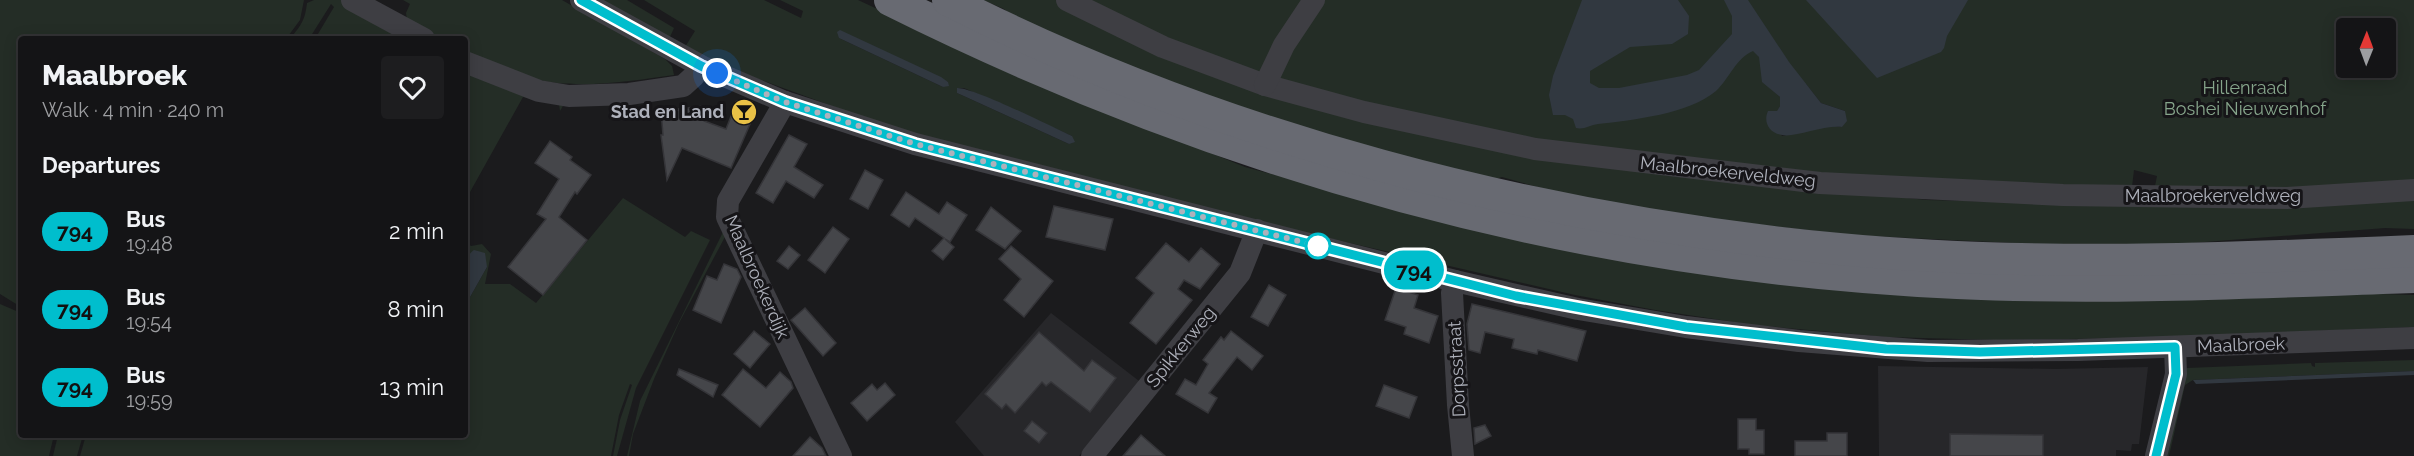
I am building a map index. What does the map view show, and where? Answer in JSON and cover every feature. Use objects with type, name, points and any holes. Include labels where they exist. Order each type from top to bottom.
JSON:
[{"type":"highway","points":[[890,0],[1034,69],[1117,103],[1234,146],[1324,176],[1410,200],[1591,241],[1780,270],[1959,284],[2142,286],[2414,277]]},
{"type":"highway","points":[[948,0],[1130,81],[1235,120],[1336,152],[1509,198],[1682,231],[1839,249],[1975,258],[2092,260],[2414,251]]},
{"type":"street","points":[[352,0],[418,36]]},
{"type":"street","name":"Maalbroek","points":[[580,0],[701,66],[785,102],[915,144],[1455,281],[1578,309],[1686,327],[1886,349],[1980,352],[2414,338]]},
{"type":"street","name":"Maalbroekerveldweg","points":[[1067,0],[1163,47],[1265,85],[1364,112],[1535,149],[1820,183],[2063,195],[2287,198],[2414,190]]},
{"type":"street","points":[[1265,85],[1284,45],[1314,0]]},
{"type":"street","points":[[468,63],[531,89],[569,96],[629,94],[683,86],[701,66]]},
{"type":"street","name":"Maalbroekerdijk","points":[[785,102],[728,201],[727,217],[841,456]]},
{"type":"street","name":"Spikkerweg","points":[[1092,456],[1240,273],[1257,230]]},
{"type":"street","name":"Dorpsstraat","points":[[1455,281],[1452,293],[1463,456]]},
{"type":"street","points":[[2156,456],[2176,374],[2175,347]]},
{"type":"shaded area","points":[[1582,0],[1678,0],[1689,16],[1688,34],[1672,44],[1630,47],[1590,71],[1590,83],[1599,88],[1619,88],[1687,75],[1699,70],[1732,34],[1732,16],[1724,0],[1748,0],[1789,62],[1821,103],[1845,111],[1847,121],[1842,127],[1794,135],[1774,132],[1768,126],[1766,119],[1768,111],[1777,111],[1780,106],[1780,97],[1762,82],[1759,57],[1753,51],[1737,64],[1716,91],[1705,99],[1660,115],[1576,128],[1573,119],[1565,115],[1553,115],[1549,95],[1553,76]]},
{"type":"shaded area","points":[[1806,0],[1968,0],[1947,36],[1941,52],[1877,78]]},
{"type":"shaded area","points":[[840,30],[941,77],[948,82],[949,86],[943,87],[839,38],[837,32]]},
{"type":"shaded area","points":[[957,88],[966,89],[1013,108],[1072,136],[1075,142],[1069,144],[957,93]]},
{"type":"shaded area","points":[[474,250],[485,253],[487,267],[468,301],[468,257]]},
{"type":"shaded area","points":[[1051,313],[1143,384],[1079,456],[984,456],[955,422]]},
{"type":"shaded area","points":[[1878,366],[2055,369],[2148,367],[2139,444],[2132,444],[2131,451],[2116,450],[2116,456],[1879,456]]},
{"type":"shaded area","points":[[2414,371],[2414,375],[2196,384],[2193,380]]},
{"type":"green space","points":[[0,0],[304,0],[300,20],[288,36],[18,36],[18,305],[0,294]]},
{"type":"green space","points":[[314,0],[344,0],[409,36],[317,36],[334,7],[331,4],[311,36],[292,36],[302,22],[307,3]]},
{"type":"green space","points":[[403,0],[562,0],[665,59],[672,66],[674,75],[586,84],[535,79],[468,53],[468,36],[436,36],[407,20],[406,13],[410,4]]},
{"type":"green space","points":[[595,0],[627,0],[674,28],[669,39]]},
{"type":"green space","points":[[644,0],[764,0],[801,18],[803,11],[780,0],[858,0],[1012,72],[1245,167],[1525,241],[2320,292],[2414,295],[2414,327],[2141,338],[1994,340],[1886,337],[1754,325],[1655,310],[1575,295],[1281,227],[903,132],[742,73],[685,47],[695,31]],"holes":[[[839,38],[902,60],[948,82],[943,87]],[[957,88],[964,88],[1072,136],[1069,144],[957,93]]]},
{"type":"green space","name":"Hillenraad Boshei Nieuwenhof","points":[[983,0],[2414,0],[2414,183],[2280,190],[2155,186],[2157,176],[2134,170],[2132,187],[1710,178],[1927,200],[2130,205],[2414,196],[2414,229],[2385,228],[2128,248],[1851,235],[1630,210],[1591,202],[1502,177],[1468,188],[1093,96],[1004,9]],"holes":[[[1806,84],[1821,103],[1845,111],[1842,127],[1829,126],[1782,136],[1768,111],[1777,112],[1780,106],[1780,97],[1770,88]]]},
{"type":"green space","points":[[468,68],[566,101],[560,111],[559,104],[523,97],[468,196]]},
{"type":"green space","points":[[623,198],[685,237],[691,231],[710,240],[636,388],[617,456],[613,456],[620,420],[632,385],[630,384],[619,415],[611,456],[80,456],[85,438],[468,438],[468,301],[487,267],[468,254],[468,244],[471,246],[482,244],[491,254],[485,284],[510,284],[536,303]]},
{"type":"green space","points":[[723,232],[726,235],[679,323],[654,379],[633,434],[629,456],[627,456],[640,401]]},
{"type":"green space","points":[[0,304],[18,312],[18,438],[53,438],[49,456],[0,456]]},
{"type":"green space","points":[[2414,360],[2414,371],[2193,380],[2185,385],[2169,456],[2162,456],[2187,368],[2311,363],[2315,367],[2315,363]]},
{"type":"green space","points":[[57,438],[82,438],[77,456],[53,456]]},
{"type":"building","points":[[737,101],[756,110],[731,168],[682,148],[667,180],[661,135],[663,135],[661,111],[703,106],[704,121],[726,129]]},
{"type":"building","points":[[789,135],[807,144],[794,167],[823,185],[814,198],[786,181],[773,203],[756,193]]},
{"type":"building","points":[[550,141],[572,157],[570,160],[591,175],[577,194],[575,192],[559,217],[587,240],[543,295],[508,267],[546,219],[537,214],[559,179],[535,163]]},
{"type":"building","points":[[865,170],[883,180],[868,209],[850,199]]},
{"type":"building","points":[[906,192],[939,214],[947,202],[967,215],[950,242],[945,239],[954,247],[943,260],[932,251],[944,238],[915,218],[909,227],[891,215]]},
{"type":"building","points":[[1054,206],[1113,219],[1105,250],[1046,237]]},
{"type":"building","points":[[991,207],[1021,231],[1005,249],[976,230]]},
{"type":"building","points":[[833,227],[849,239],[825,273],[808,260]]},
{"type":"building","points":[[1166,243],[1189,262],[1201,248],[1220,264],[1200,289],[1184,280],[1178,289],[1192,300],[1156,344],[1130,323],[1154,293],[1136,278]]},
{"type":"building","points":[[789,246],[800,255],[788,269],[777,261]]},
{"type":"building","points":[[1011,246],[1053,281],[1024,317],[1004,300],[1021,279],[999,259]]},
{"type":"building","points":[[724,264],[737,269],[741,277],[721,323],[693,310],[707,276],[717,280]]},
{"type":"building","points":[[1269,285],[1286,295],[1268,326],[1251,317]]},
{"type":"building","points":[[1396,288],[1418,295],[1414,308],[1438,316],[1429,343],[1404,334],[1406,327],[1385,320]]},
{"type":"building","points":[[1472,304],[1586,331],[1577,361],[1538,350],[1537,354],[1512,348],[1514,339],[1485,332],[1480,353],[1469,350],[1467,324]]},
{"type":"building","points":[[805,308],[836,343],[823,356],[791,320]]},
{"type":"building","points":[[754,331],[770,344],[750,368],[734,354]]},
{"type":"building","points":[[1231,331],[1263,356],[1252,370],[1237,357],[1209,393],[1217,398],[1208,413],[1176,394],[1185,379],[1196,385],[1208,364],[1203,360],[1221,337],[1224,340]]},
{"type":"building","points":[[1039,332],[1084,371],[1092,360],[1116,378],[1090,412],[1051,382],[1046,386],[1042,382],[1015,413],[1006,404],[1002,409],[985,394]]},
{"type":"building","points":[[679,369],[718,385],[713,397],[677,375]]},
{"type":"building","points":[[743,369],[766,388],[780,372],[791,382],[793,388],[760,427],[722,395]]},
{"type":"building","points":[[885,383],[895,395],[867,421],[851,403],[872,384],[877,390]]},
{"type":"building","points":[[1384,385],[1417,397],[1409,418],[1376,406]]},
{"type":"building","points":[[1738,419],[1756,419],[1756,430],[1764,430],[1764,454],[1749,454],[1749,449],[1738,449]]},
{"type":"building","points":[[1032,421],[1047,433],[1039,443],[1024,431]]},
{"type":"building","points":[[1485,425],[1491,436],[1475,444],[1474,428]]},
{"type":"building","points":[[1827,433],[1847,433],[1847,456],[1795,456],[1795,441],[1827,441]]},
{"type":"building","points":[[1950,434],[2043,435],[2043,456],[1950,456]]},
{"type":"building","points":[[1141,435],[1165,456],[1123,456]]},
{"type":"building","points":[[810,437],[822,448],[826,456],[793,456]]},
{"type":"bus line","name":"794","points":[[581,0],[701,66],[785,102],[915,144],[1516,296],[1686,327],[1886,349],[1980,352],[2175,347],[2176,374],[2156,456]]},
{"type":"place","name":"Stad en Land","points":[[744,112]]},
{"type":"route","points":[[717,73],[785,102],[915,144],[1318,246]]}]
